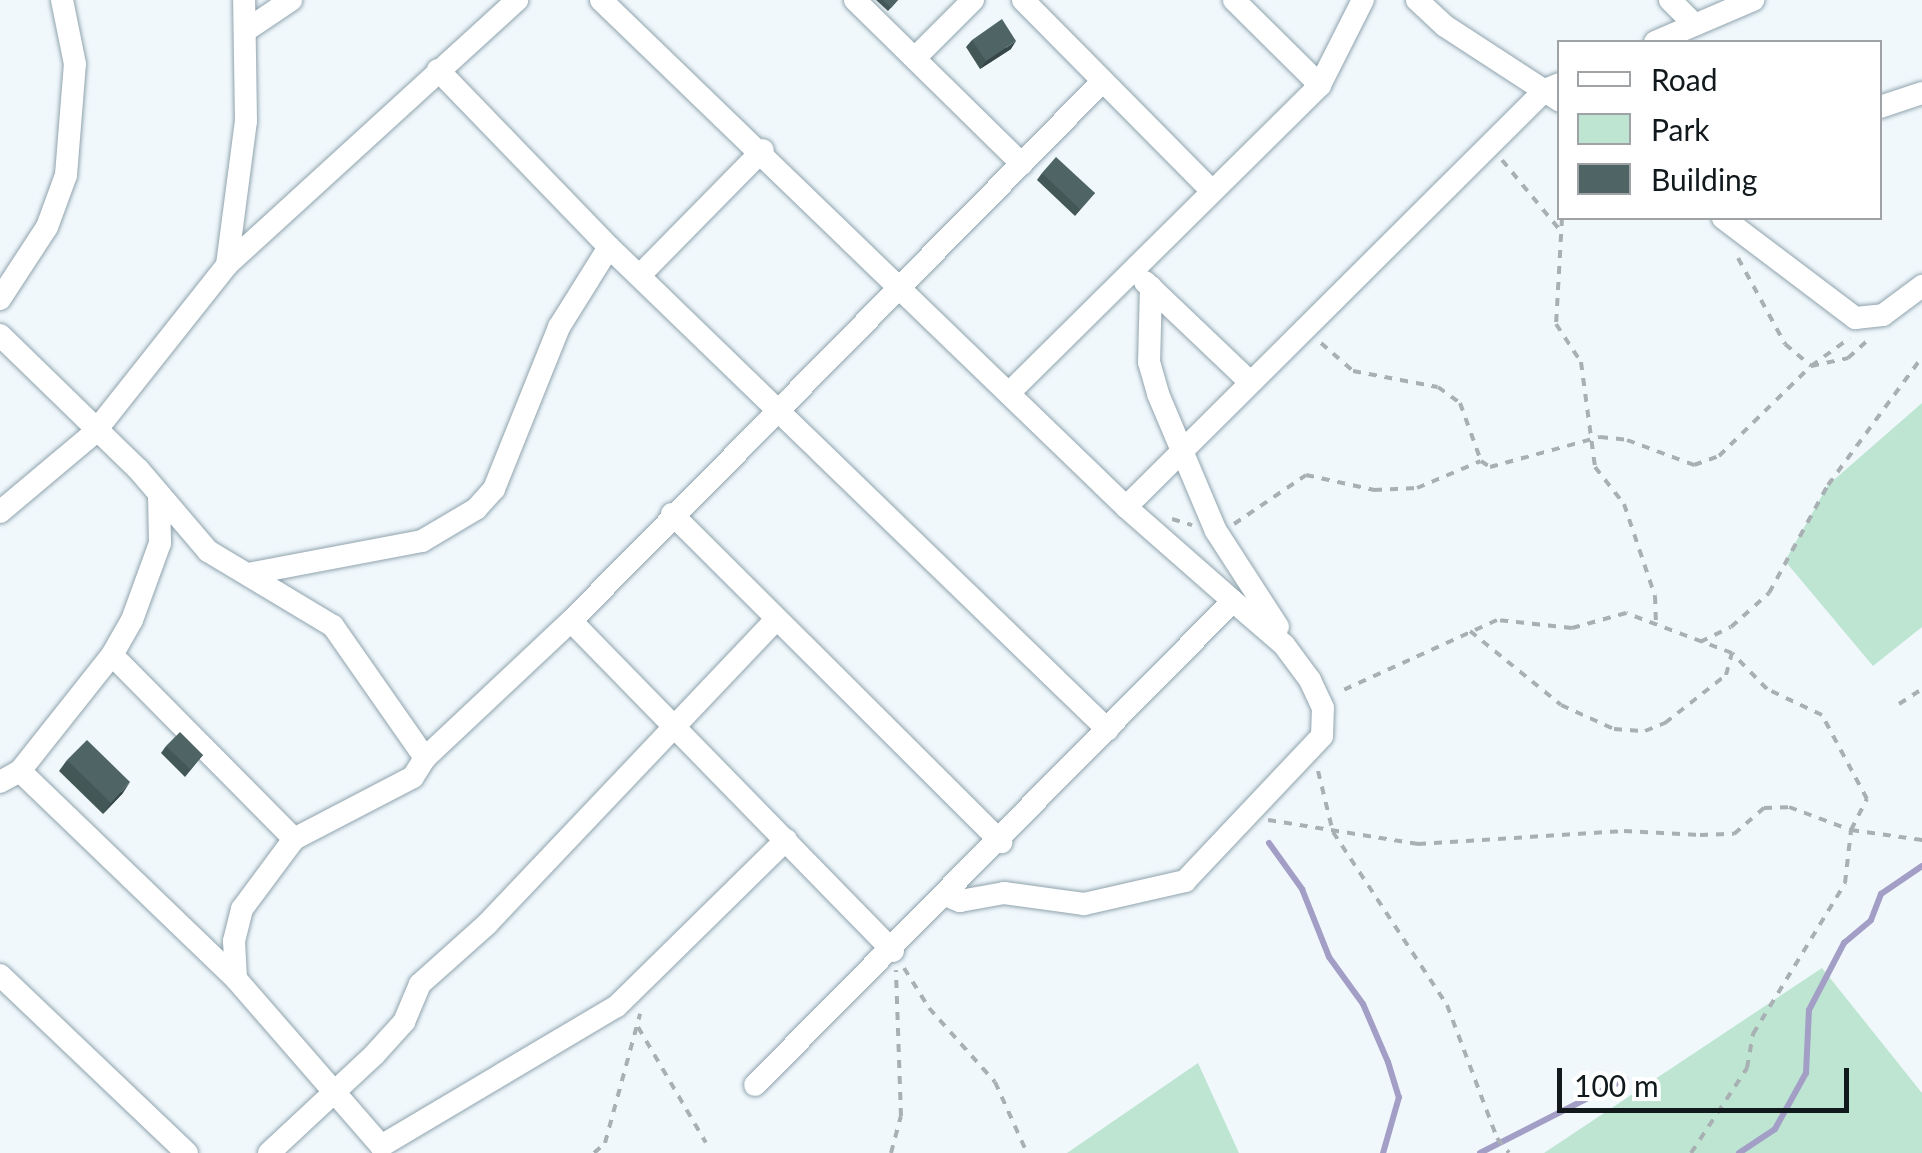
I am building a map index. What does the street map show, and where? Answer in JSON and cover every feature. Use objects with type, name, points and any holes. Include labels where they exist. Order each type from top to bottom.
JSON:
[{"type":"street","points":[[0,298],[47,227],[66,174],[75,64],[62,0]]},
{"type":"street","points":[[227,265],[246,121],[248,29],[244,0]]},
{"type":"street","points":[[248,29],[292,0]]},
{"type":"street","points":[[0,512],[94,433],[227,265],[518,0]]},
{"type":"street","points":[[601,0],[764,150],[1126,506],[1284,645],[1315,689]]},
{"type":"street","points":[[855,0],[1022,164]]},
{"type":"street","points":[[916,58],[972,0]]},
{"type":"street","points":[[1023,0],[1212,191]]},
{"type":"street","points":[[1234,0],[1320,85]]},
{"type":"street","points":[[1010,392],[1320,85],[1363,0]]},
{"type":"street","points":[[1126,506],[1489,145],[1555,92],[1444,26],[1418,0]]},
{"type":"street","points":[[1670,0],[1695,25]]},
{"type":"street","points":[[1660,40],[1754,0]]},
{"type":"street","points":[[438,70],[609,248],[780,408],[1108,730]]},
{"type":"street","points":[[236,980],[234,941],[242,909],[294,839],[414,777],[424,758],[571,621],[672,514],[1103,81]]},
{"type":"street","points":[[1882,106],[1922,92]]},
{"type":"street","points":[[640,275],[764,150]]},
{"type":"street","points":[[1733,228],[1855,318],[1882,315],[1922,286]]},
{"type":"street","points":[[253,573],[422,540],[476,510],[494,488],[559,327],[609,248]]},
{"type":"street","points":[[1131,270],[1250,382]]},
{"type":"street","points":[[948,896],[960,901],[1004,893],[1084,904],[1179,886],[1322,736],[1315,689],[1216,531],[1182,449],[1150,362],[1150,287]]},
{"type":"street","points":[[0,335],[160,495],[208,551],[253,573],[333,626],[424,758]]},
{"type":"street","points":[[160,495],[160,543],[112,655],[10,776],[236,980],[334,1087],[381,1146],[617,1006],[786,840]]},
{"type":"street","points":[[672,514],[775,621],[1001,842]]},
{"type":"street","points":[[756,1085],[948,896],[1233,601]]},
{"type":"street","points":[[571,621],[893,951]]},
{"type":"street","points":[[269,1153],[404,1022],[420,984],[677,729],[775,621]]},
{"type":"street","points":[[112,655],[294,839]]},
{"type":"street","points":[[0,976],[187,1153]]},
{"type":"path","points":[[1489,145],[1562,232]]},
{"type":"path","points":[[1562,220],[1556,324],[1581,362],[1588,440],[1595,467],[1624,504],[1655,596],[1656,625]]},
{"type":"path","points":[[1733,228],[1785,344],[1811,366]]},
{"type":"path","points":[[1304,328],[1353,371],[1438,387],[1460,403],[1481,460],[1490,468],[1588,440],[1627,440],[1694,465],[1719,456],[1811,366],[1854,336]]},
{"type":"path","points":[[1811,366],[1848,358],[1872,336]]},
{"type":"path","points":[[1700,642],[1731,627],[1768,592],[1828,485],[1922,358]]},
{"type":"path","points":[[1216,531],[1250,518],[1306,475],[1374,490],[1417,488],[1481,460]]},
{"type":"path","points":[[1315,689],[1373,681],[1497,620],[1572,628],[1626,613],[1732,653],[1767,689],[1822,715],[1867,800],[1851,830],[1845,883],[1754,1034],[1746,1068],[1691,1153]]},
{"type":"path","points":[[1470,631],[1560,705],[1614,728],[1645,731],[1665,723],[1726,675],[1732,653]]},
{"type":"path","points":[[1899,704],[1922,690]]},
{"type":"path","points":[[1322,736],[1317,775],[1333,832],[1446,1005],[1497,1138],[1509,1153]]},
{"type":"path","points":[[1246,816],[1418,844],[1624,830],[1734,834],[1764,808],[1790,807],[1851,830],[1922,840]]},
{"type":"path","points":[[890,1153],[901,1116],[896,1092],[902,1015],[893,951]]},
{"type":"path","points":[[893,951],[928,1008],[994,1082],[1027,1153]]},
{"type":"path","points":[[617,1006],[636,1025],[706,1142]]},
{"type":"path","points":[[594,1153],[605,1143],[642,1009]]},
{"type":"green space","points":[[1922,403],[1922,627],[1873,666],[1785,561],[1828,485]]},
{"type":"green space","points":[[1822,968],[1922,1093],[1922,1153],[1544,1153]]},
{"type":"green space","points":[[1198,1063],[1239,1153],[1067,1153]]},
{"type":"building","points":[[1002,19],[1016,41],[986,61],[972,40]]},
{"type":"building","points":[[1056,157],[1095,193],[1080,209],[1042,173]]},
{"type":"building","points":[[180,732],[203,755],[190,769],[166,746]]},
{"type":"building","points":[[87,740],[130,782],[111,803],[67,760]]},
{"type":"waterway","points":[[1269,843],[1302,889],[1329,957],[1363,1004],[1388,1062],[1399,1097],[1383,1153]]},
{"type":"waterway","points":[[1739,1153],[1775,1129],[1806,1073],[1809,1010],[1844,943],[1871,920],[1881,894],[1922,866]]},
{"type":"waterway","points":[[1480,1153],[1625,1079]]}]
